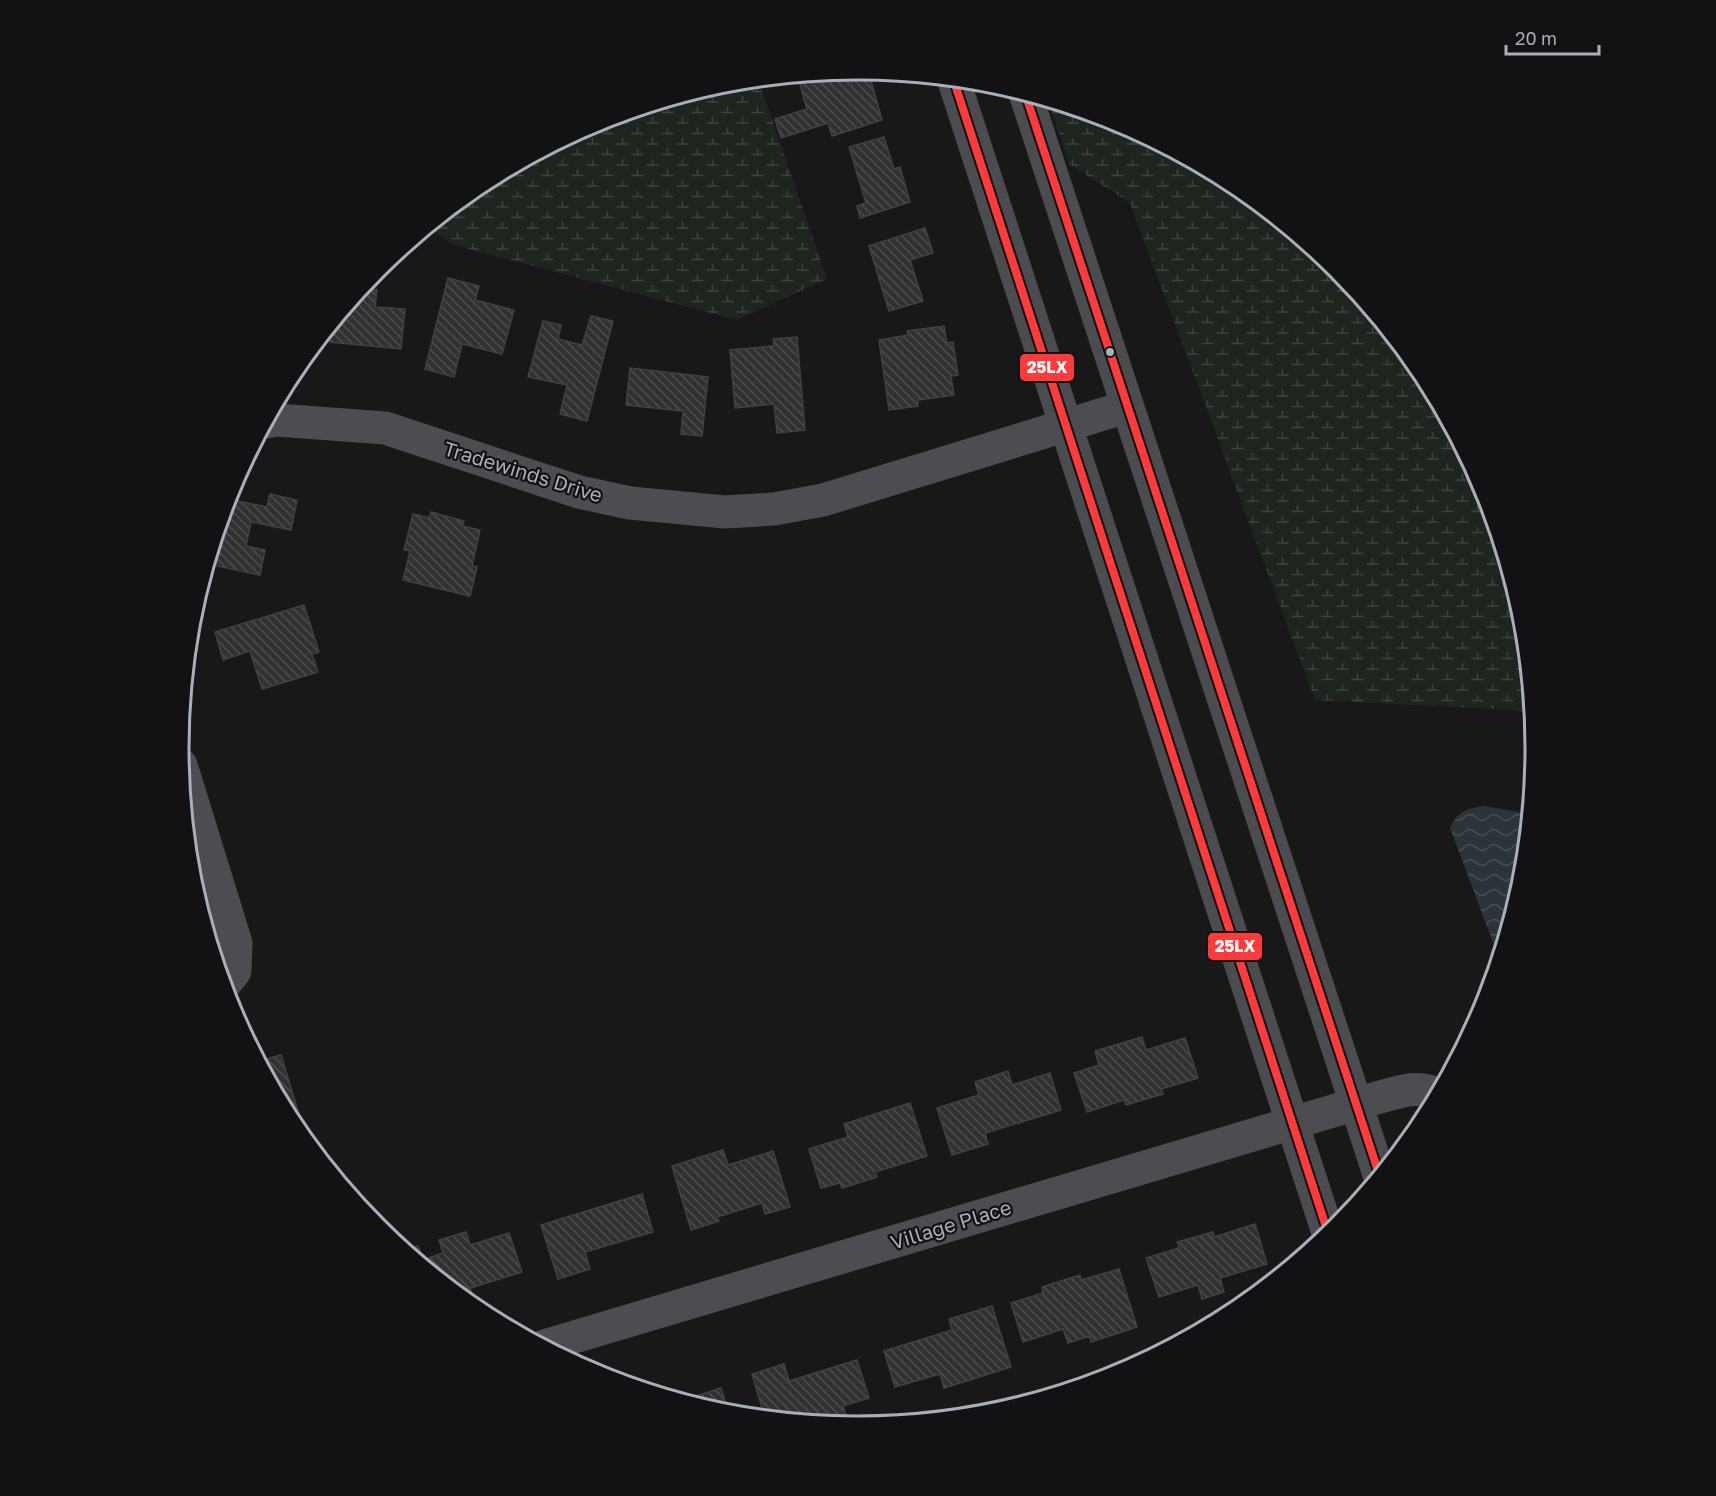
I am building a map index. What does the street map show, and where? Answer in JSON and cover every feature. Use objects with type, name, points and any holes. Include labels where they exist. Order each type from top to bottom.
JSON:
[{"type":"main road","points":[[956,87],[1326,1226]]},
{"type":"main road","points":[[1028,101],[1126,407],[1358,1103],[1377,1168]]},
{"type":"street","name":"Tradewinds Drive","points":[[276,420],[385,428],[579,492],[678,510],[725,512],[774,509],[823,500],[1126,407]]},
{"type":"street","points":[[192,800],[236,943],[230,975]]},
{"type":"street","name":"Village Place","points":[[553,1343],[1358,1103],[1411,1088],[1431,1091]]},
{"type":"green space","points":[[761,87],[827,279],[737,320],[454,245],[433,232],[487,192],[562,148],[602,130],[685,102]]},
{"type":"green space","points":[[1051,108],[1114,130],[1154,148],[1229,192],[1299,245],[1361,307],[1414,377],[1437,414],[1476,492],[1504,575],[1514,618],[1521,661],[1525,711],[1315,700],[1130,203],[1069,164]]},
{"type":"water","points":[[1484,806],[1523,813],[1514,878],[1495,949],[1450,828],[1460,814]]},
{"type":"building","points":[[871,80],[882,120],[832,136],[828,123],[781,138],[775,119],[807,109],[799,82]]},
{"type":"building","points":[[884,137],[894,169],[900,167],[910,202],[860,218],[857,206],[866,203],[849,147]]},
{"type":"building","points":[[925,228],[933,253],[910,260],[923,301],[889,311],[869,246]]},
{"type":"building","points":[[448,278],[479,286],[475,300],[514,310],[502,354],[462,344],[454,377],[425,369]]},
{"type":"building","points":[[372,289],[377,290],[375,307],[405,309],[401,349],[330,342],[330,338]]},
{"type":"building","points":[[591,316],[613,321],[587,421],[560,414],[567,385],[528,377],[543,321],[561,325],[558,339],[582,345]]},
{"type":"building","points":[[944,326],[947,343],[953,342],[958,375],[951,376],[954,395],[918,400],[918,406],[889,410],[879,340],[908,335],[907,331]]},
{"type":"building","points":[[797,337],[805,430],[777,433],[774,404],[735,408],[730,350],[774,346],[773,339]]},
{"type":"building","points":[[630,368],[708,377],[702,436],[681,434],[683,411],[626,405]]},
{"type":"building","points":[[270,494],[297,500],[291,530],[251,522],[246,546],[265,550],[260,575],[215,565],[237,501],[267,507]]},
{"type":"building","points":[[431,512],[464,521],[462,526],[480,530],[472,566],[477,567],[470,596],[403,580],[410,551],[404,550],[413,514],[429,518]]},
{"type":"building","points":[[304,605],[319,652],[312,654],[318,672],[262,689],[250,651],[223,660],[215,632]]},
{"type":"building","points":[[1142,1037],[1146,1050],[1185,1038],[1198,1078],[1161,1089],[1163,1094],[1126,1105],[1124,1100],[1087,1112],[1074,1073],[1099,1065],[1095,1051]]},
{"type":"building","points":[[281,1055],[299,1114],[279,1082],[266,1059]]},
{"type":"building","points":[[1008,1071],[1012,1085],[1050,1073],[1061,1110],[985,1133],[988,1144],[952,1155],[937,1108],[979,1095],[975,1082]]},
{"type":"building","points":[[910,1103],[927,1156],[875,1172],[877,1177],[842,1188],[840,1183],[821,1188],[809,1149],[848,1137],[844,1124]]},
{"type":"building","points":[[723,1150],[728,1165],[773,1151],[790,1207],[765,1214],[762,1203],[717,1217],[719,1221],[691,1230],[672,1166]]},
{"type":"building","points":[[642,1194],[653,1232],[585,1252],[590,1269],[558,1279],[541,1225]]},
{"type":"building","points":[[1255,1224],[1267,1264],[1220,1278],[1224,1292],[1202,1299],[1198,1285],[1159,1297],[1146,1258],[1179,1248],[1177,1242],[1213,1232],[1214,1237]]},
{"type":"building","points":[[466,1232],[470,1245],[509,1233],[522,1272],[470,1288],[472,1293],[427,1259],[443,1253],[439,1240]]},
{"type":"building","points":[[1119,1269],[1137,1327],[1091,1342],[1090,1336],[1068,1343],[1063,1329],[1023,1342],[1011,1303],[1043,1293],[1042,1287],[1080,1275],[1081,1280]]},
{"type":"building","points":[[992,1306],[1011,1367],[944,1388],[940,1374],[895,1387],[884,1351],[952,1330],[949,1319]]},
{"type":"building","points":[[857,1360],[869,1398],[843,1406],[846,1416],[763,1410],[752,1374],[784,1364],[789,1381]]},
{"type":"building","points":[[721,1388],[726,1403],[695,1396]]},
{"type":"transit line","name":"25LX","points":[[956,87],[1326,1226]]},
{"type":"transit line","name":"25LX","points":[[1028,101],[1377,1169]]}]
